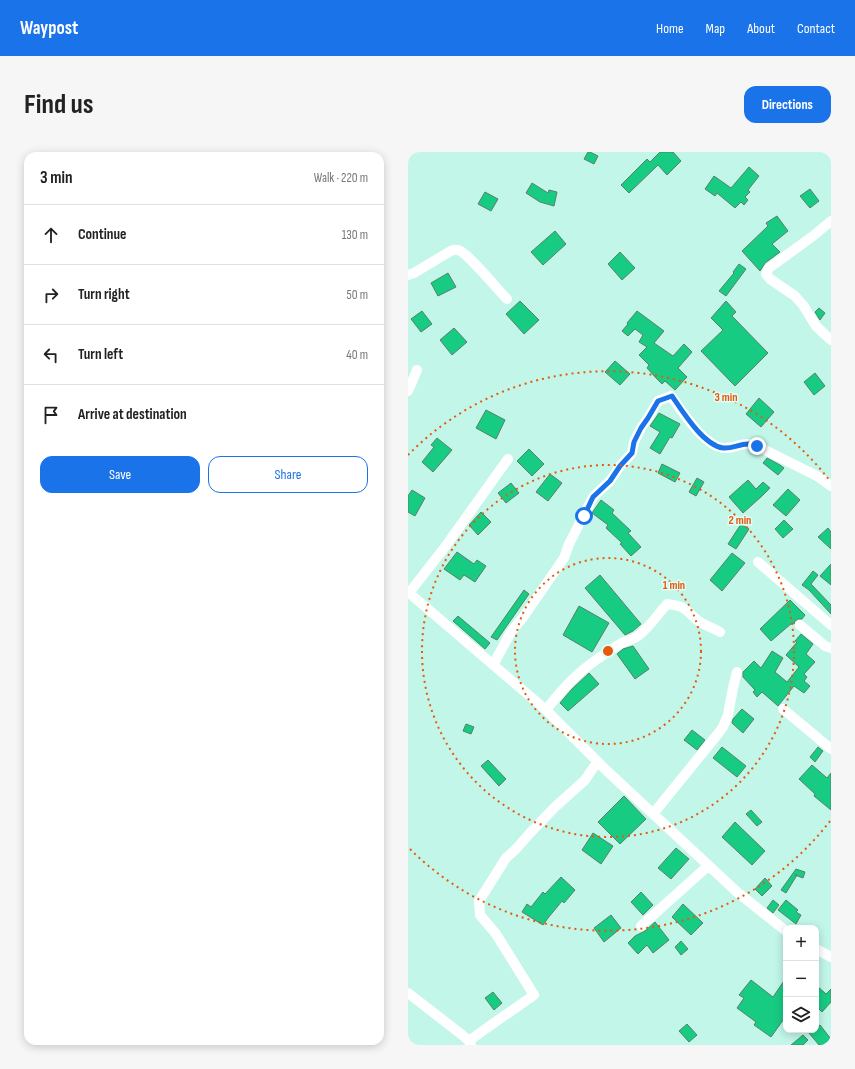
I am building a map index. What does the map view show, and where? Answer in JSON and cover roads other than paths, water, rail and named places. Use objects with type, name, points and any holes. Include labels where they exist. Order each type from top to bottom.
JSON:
[{"type":"street","points":[[831,221],[769,268],[766,274],[770,279],[795,296],[803,305],[816,326],[831,340]]},
{"type":"street","points":[[408,275],[414,273],[454,249],[459,250],[507,299]]},
{"type":"street","points":[[408,391],[417,370]]},
{"type":"street","points":[[493,665],[511,632],[524,616],[564,558],[569,544],[593,497],[610,481],[620,466],[632,453],[634,442],[658,401],[672,396],[699,433],[712,444],[723,448],[733,448],[748,444],[757,446],[817,476],[831,486]]},
{"type":"street","points":[[508,459],[458,529],[409,592],[546,710],[597,762],[708,866],[737,892],[783,929]]},
{"type":"street","points":[[758,562],[831,625]]},
{"type":"street","points":[[546,710],[563,688],[575,676],[610,650],[637,637],[646,629],[667,604],[678,605],[707,626],[720,632]]},
{"type":"street","points":[[800,625],[825,646],[831,648]]},
{"type":"street","points":[[653,814],[723,727],[728,715],[737,672]]},
{"type":"street","points":[[783,709],[831,749]]},
{"type":"street","points":[[408,992],[470,1043],[486,1028],[534,994],[496,934],[480,915],[479,901],[506,858],[516,850],[555,807],[585,780],[597,762]]},
{"type":"street","points":[[641,926],[708,866]]},
{"type":"street","points":[[819,951],[831,957]]}]
